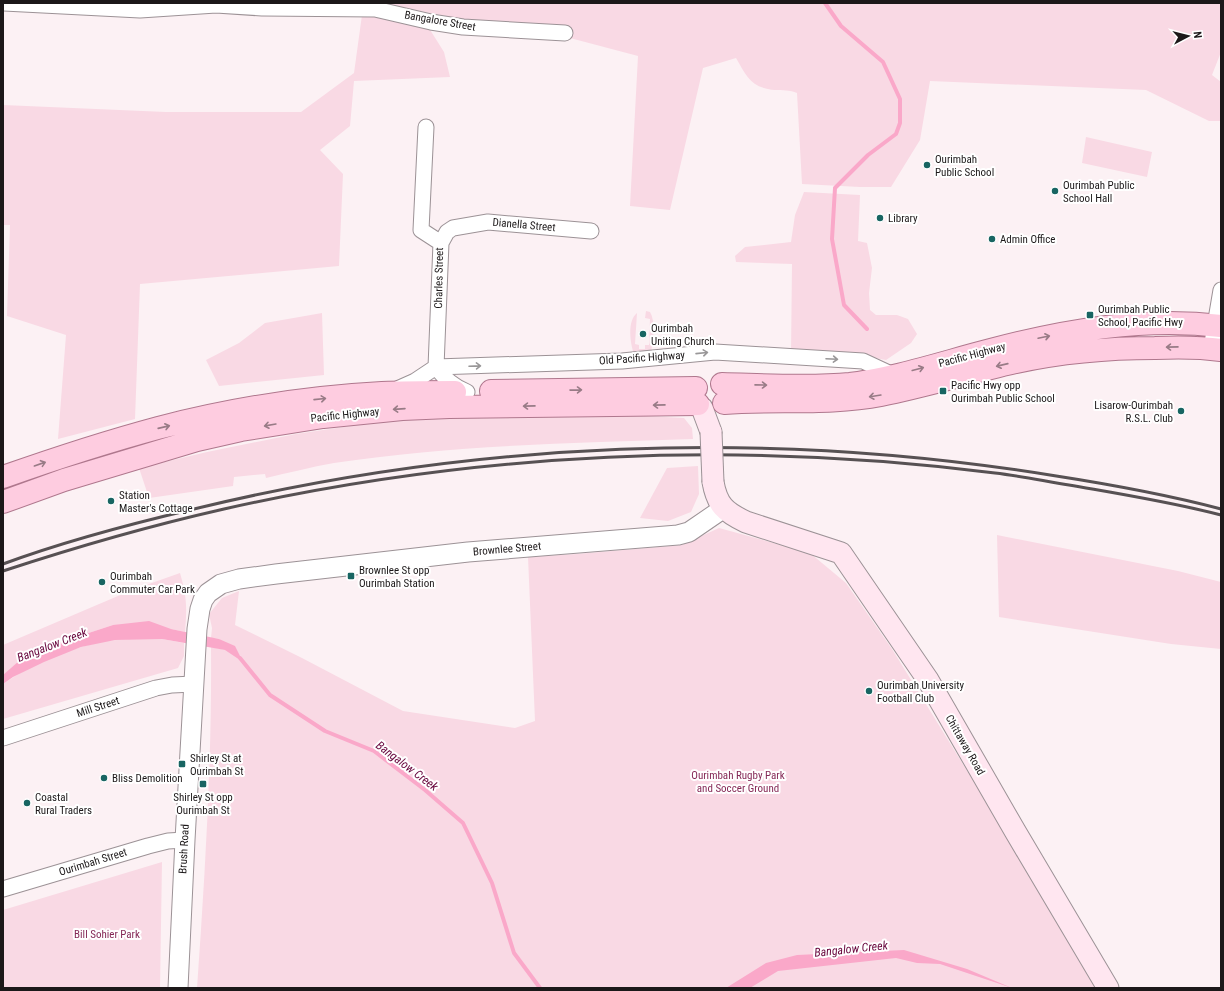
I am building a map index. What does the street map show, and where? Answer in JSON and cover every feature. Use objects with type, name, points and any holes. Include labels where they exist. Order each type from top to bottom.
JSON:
[{"type":"main road","name":"Pacific Highway","points":[[3,502],[64,480],[197,440],[241,430],[317,417],[449,407],[710,399],[829,385],[850,384],[893,375],[1071,331],[1129,324],[1193,324],[1218,326]]},
{"type":"main road","name":"Pacific Highway","points":[[3,477],[96,445],[160,427],[224,414],[307,400],[382,393],[467,392],[760,401],[827,401],[880,395],[1017,362],[1079,352],[1179,347],[1216,350]]},
{"type":"main road","points":[[710,399],[713,482],[716,496],[724,508]]},
{"type":"main road","name":"Chittaway Road","points":[[724,508],[734,516],[746,522],[841,553],[928,680],[1108,988]]},
{"type":"street","name":"Bangalore Street","points":[[4,3],[140,10],[216,4],[262,8],[375,9],[431,22],[463,27],[565,34]]},
{"type":"street","name":"Charles Street","points":[[426,127],[421,230],[441,243],[436,367]]},
{"type":"street","name":"Dianella Street","points":[[441,243],[447,232],[453,228],[488,222],[591,231]]},
{"type":"street","points":[[1216,350],[1221,290]]},
{"type":"street","name":"Old Pacific Highway","points":[[436,367],[622,361],[715,352],[863,361],[893,375]]},
{"type":"street","points":[[382,393],[405,386],[422,377],[436,367],[450,383],[467,392]]},
{"type":"street","name":"Brownlee Street","points":[[208,593],[214,588],[230,582],[276,574],[468,552],[678,535],[689,532],[724,508]]},
{"type":"street","name":"Brush Road","points":[[178,988],[197,629],[200,609],[203,600],[208,593]]},
{"type":"street","name":"Mill Street","points":[[3,738],[156,688],[172,685],[194,684]]},
{"type":"street","name":"Ourimbah Street","points":[[3,890],[148,846],[168,841],[185,840]]},
{"type":"green space","points":[[274,3],[1221,3],[1221,52],[1212,75],[1221,82],[1221,121],[1209,121],[1146,90],[930,81],[920,140],[891,187],[802,184],[797,93],[760,87],[747,76],[736,58],[703,68],[670,210],[630,206],[638,56],[570,38],[570,26],[461,19],[390,5]]},
{"type":"green space","points":[[362,15],[427,25],[444,52],[450,77],[354,81],[350,126],[320,150],[343,174],[339,266],[140,284],[135,419],[58,439],[66,335],[7,316],[10,225],[3,225],[3,105],[166,112],[301,112],[354,73]]},
{"type":"green space","points":[[1086,137],[1152,152],[1147,177],[1082,163]]},
{"type":"green space","points":[[804,192],[860,195],[858,241],[867,243],[872,268],[869,293],[870,310],[876,315],[897,315],[908,319],[917,334],[911,343],[886,360],[863,356],[791,354],[792,264],[736,262],[735,256],[745,247],[791,242],[795,215]]},
{"type":"green space","points":[[646,311],[650,312],[653,321],[654,332],[651,352],[634,354],[630,332],[632,321],[637,313],[635,344],[639,345],[639,349],[645,349],[645,345],[649,345],[650,319],[645,318]]},
{"type":"green space","points":[[322,313],[324,375],[219,386],[206,360],[239,343],[265,323]]},
{"type":"green space","points":[[607,414],[684,418],[692,428],[693,439],[513,446],[423,452],[334,463],[266,478],[265,474],[234,477],[233,486],[149,498],[139,468],[207,452],[296,434],[404,418]]},
{"type":"green space","points":[[698,466],[699,494],[691,512],[668,521],[640,518],[667,468]]},
{"type":"green space","name":"Ourimbah Rugby Park and Soccer Ground","points":[[719,528],[810,553],[846,583],[892,649],[1006,834],[1095,988],[197,988],[207,818],[211,647],[226,650],[243,661],[219,639],[211,638],[212,628],[209,614],[222,598],[239,591],[235,625],[403,711],[515,728],[535,721],[528,557],[682,545]]},
{"type":"green space","points":[[997,535],[1178,571],[1221,582],[1221,649],[1171,644],[999,617]]},
{"type":"green space","points":[[180,573],[186,602],[185,632],[171,629],[113,625],[58,643],[46,643],[3,675],[3,645],[132,590]]},
{"type":"green space","points":[[127,639],[162,639],[184,643],[184,656],[178,668],[3,719],[3,684],[27,669],[88,645]]},
{"type":"green space","name":"Bill Sohier Park","points":[[162,862],[160,988],[3,988],[3,910]]},
{"type":"water","points":[[149,621],[171,629],[219,639],[235,646],[243,662],[225,650],[162,639],[115,640],[81,647],[44,662],[13,677],[3,684],[3,675],[35,647],[46,643],[58,643],[113,625]]},
{"type":"water","points":[[904,950],[967,969],[1012,988],[940,964],[917,963],[896,958],[778,971],[750,988],[726,988],[766,963],[797,955]]},
{"type":"waterway","points":[[825,3],[841,26],[883,62],[900,99],[900,123],[896,134],[868,155],[835,188],[832,239],[844,305],[867,329]]},
{"type":"waterway","name":"Bangalow Creek","points":[[240,658],[270,695],[325,731],[374,751],[425,790],[463,823],[492,883],[514,953],[540,988]]},
{"type":"railway","points":[[3,564],[74,540],[122,527],[194,509],[300,486],[406,469],[513,456],[620,449],[728,448],[836,451],[943,460],[1115,486],[1158,494],[1221,509]]},
{"type":"railway","points":[[3,571],[85,545],[168,522],[319,490],[415,475],[511,464],[608,457],[705,455],[802,457],[898,463],[1023,477],[1145,498],[1221,515]]},
{"type":"place","name":"Ourimbah Public School","points":[[927,165]]},
{"type":"place","name":"Ourimbah Public School Hall","points":[[1055,191]]},
{"type":"place","name":"Library","points":[[880,218]]},
{"type":"place","name":"Admin Office","points":[[992,239]]},
{"type":"place","name":"Ourimbah Public School, Pacific Hwy","points":[[1090,315]]},
{"type":"place","name":"Ourimbah Uniting Church","points":[[643,334]]},
{"type":"place","name":"Pacific Hwy opp Ourimbah Public School","points":[[943,391]]},
{"type":"place","name":"Lisarow-Ourimbah R.S.L. Club","points":[[1181,411]]},
{"type":"place","name":"Station Master's Cottage","points":[[111,501]]},
{"type":"place","name":"Brownlee St opp Ourimbah Station","points":[[351,576]]},
{"type":"place","name":"Ourimbah Commuter Car Park","points":[[102,582]]},
{"type":"place","name":"Ourimbah University Football Club","points":[[869,691]]},
{"type":"place","name":"Shirley St at Ourimbah St","points":[[182,764]]},
{"type":"place","name":"Bliss Demolition","points":[[104,778]]},
{"type":"place","name":"Shirley St opp Ourimbah St","points":[[203,784]]},
{"type":"place","name":"Coastal Rural Traders","points":[[27,803]]}]
